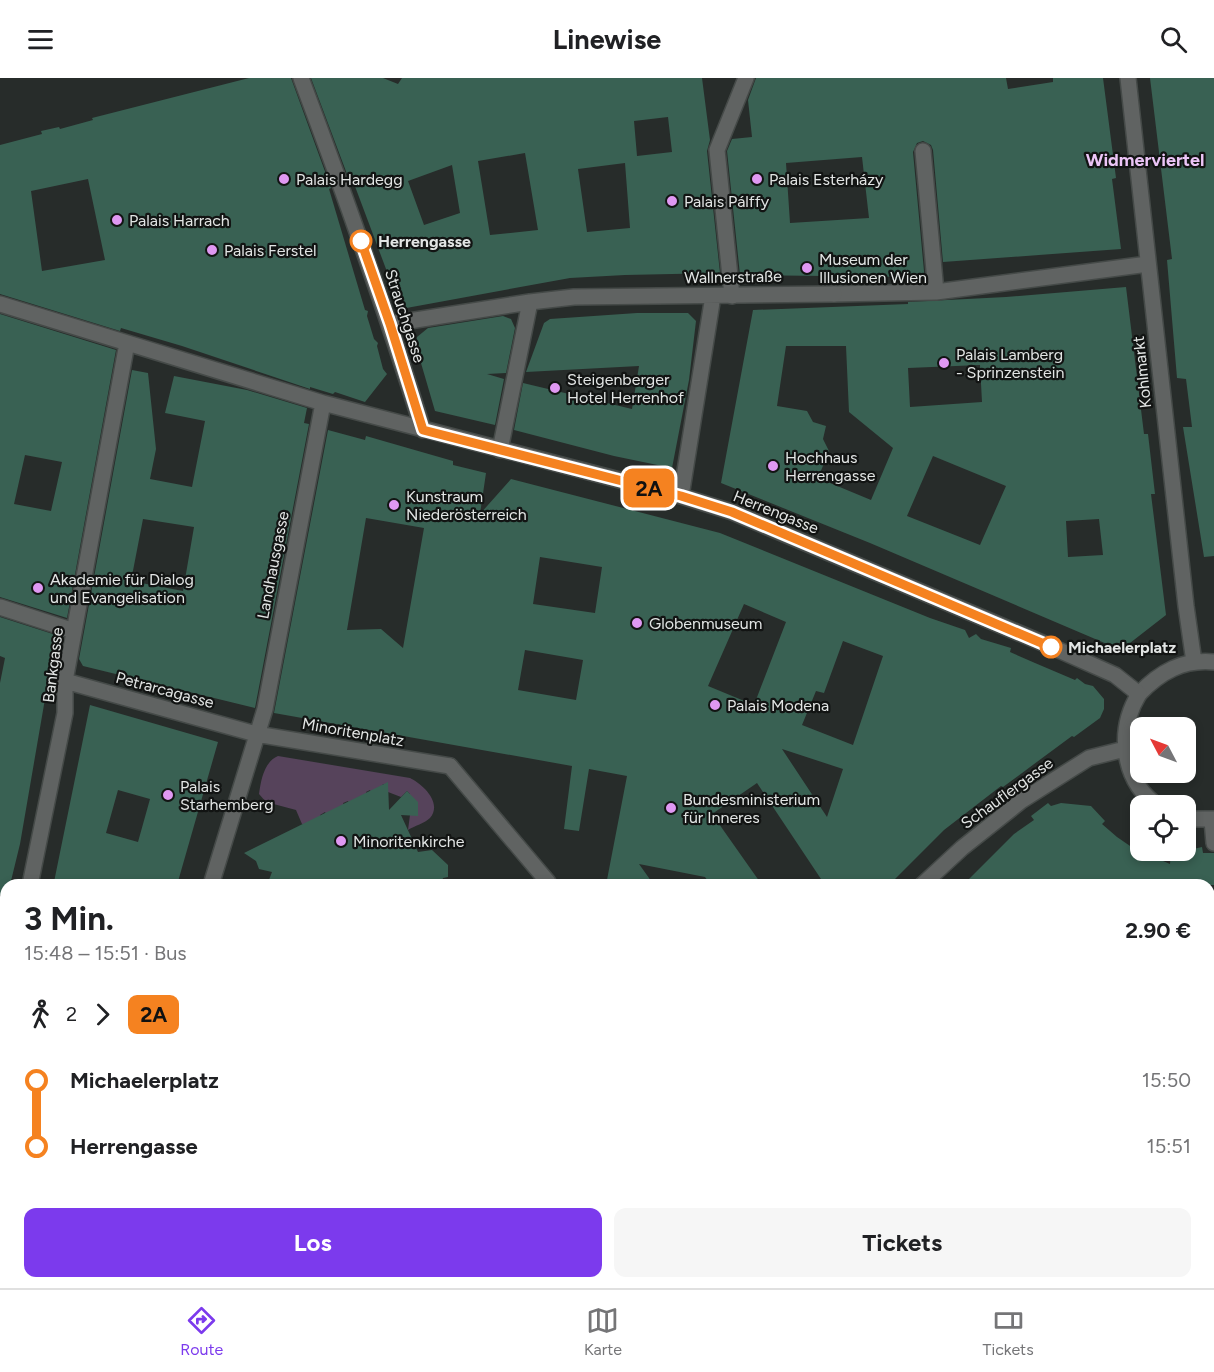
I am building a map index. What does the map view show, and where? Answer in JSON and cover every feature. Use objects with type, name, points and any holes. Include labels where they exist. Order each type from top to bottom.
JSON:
[{"type":"street","name":"Strauchgasse","points":[[301,78],[347,199],[423,430]]},
{"type":"street","points":[[732,296],[717,150],[746,78]]},
{"type":"street","name":"Kohlmarkt","points":[[1128,78],[1194,662]]},
{"type":"street","points":[[923,151],[936,292]]},
{"type":"street","name":"Wallnerstraße","points":[[390,324],[574,297],[936,292],[1148,264]]},
{"type":"street","points":[[681,496],[713,296]]},
{"type":"street","points":[[500,450],[531,302]]},
{"type":"street","name":"Herrengasse","points":[[0,304],[323,403],[681,496],[732,512],[1115,675],[1139,694]]},
{"type":"street","name":"Bankgasse","points":[[31,879],[65,713],[65,681],[127,343]]},
{"type":"street","name":"Landhausgasse","points":[[256,734],[265,709],[323,403]]},
{"type":"street","points":[[0,607],[74,631]]},
{"type":"street","points":[[1147,795],[1132,775],[1125,750],[1126,723],[1133,703],[1158,676],[1174,667],[1194,662],[1214,662]]},
{"type":"street","name":"Petrarcagasse","points":[[65,681],[256,734]]},
{"type":"street","points":[[213,879],[256,734]]},
{"type":"street","name":"Minoritenplatz","points":[[256,734],[450,766],[543,879]]},
{"type":"street","name":"Schauflergasse","points":[[928,879],[962,848],[1021,801],[1089,758],[1125,750]]},
{"type":"street","points":[[1196,818],[1213,820],[1214,843]]},
{"type":"shaded area","points":[[278,756],[410,778],[429,794],[433,800],[433,812],[428,820],[408,830],[410,815],[418,815],[418,811],[410,811],[410,794],[407,791],[401,797],[388,792],[388,784],[383,784],[375,800],[370,790],[366,792],[370,802],[353,810],[348,801],[343,803],[348,813],[330,821],[325,812],[320,815],[324,824],[302,824],[296,810],[266,802],[259,794],[266,767]]},
{"type":"building","points":[[249,78],[291,78],[331,188],[329,189],[365,310],[368,311],[367,316],[374,339],[378,343],[383,369],[387,374],[365,402],[335,392],[333,394],[310,387],[310,389],[182,346],[121,328],[120,331],[0,294],[0,145],[42,134],[41,131],[59,127],[60,129],[93,120],[92,118]],"holes":[[[88,179],[105,260],[42,271],[31,191]]]},
{"type":"building","points":[[311,78],[383,78],[398,84],[402,78],[702,78],[710,140],[707,151],[720,273],[570,278],[401,309],[353,181],[350,182]],"holes":[[[668,117],[672,152],[637,156],[634,121]],[[525,153],[538,230],[490,235],[478,161]],[[625,163],[630,228],[587,232],[578,169]],[[452,165],[460,213],[424,225],[408,181]]]},
{"type":"building","points":[[756,78],[1006,78],[1008,89],[1053,82],[1053,78],[1103,78],[1116,178],[1112,179],[1121,249],[943,262],[933,150],[931,145],[923,141],[917,143],[913,152],[925,282],[908,283],[908,277],[740,275],[727,151],[732,139],[752,137],[748,100]],"holes":[[[862,157],[869,218],[790,223],[786,163]]]},
{"type":"building","points":[[1150,78],[1214,78],[1214,556],[1204,557],[1183,427],[1192,427],[1186,379],[1177,378],[1167,260],[1172,259]]},
{"type":"building","points":[[1126,287],[1144,434],[1148,434],[1155,494],[1151,494],[1166,615],[1121,650],[870,543],[721,483],[753,310],[908,304],[908,302]],"holes":[[[786,346],[846,346],[849,412],[893,448],[871,500],[818,478],[829,451],[823,439],[826,426],[813,422],[807,411],[777,406]],[[980,365],[982,402],[910,407],[908,368]],[[933,456],[1006,486],[980,545],[907,516]],[[1099,519],[1103,555],[1068,557],[1066,521]]]},
{"type":"building","name":"Steigenberger Hotel Herrenhof","points":[[637,313],[688,313],[696,321],[689,380],[672,468],[614,456],[514,430],[523,383],[632,409],[639,366],[526,372],[544,323],[550,319]]},
{"type":"building","points":[[0,314],[116,350],[67,618],[0,597]],"holes":[[[25,455],[62,462],[51,511],[14,504]]]},
{"type":"building","points":[[503,316],[511,319],[515,328],[506,373],[487,374],[504,379],[495,425],[435,411],[416,346],[417,337],[428,328]]},
{"type":"building","points":[[132,370],[148,373],[156,449],[150,479],[192,487],[205,421],[165,413],[174,376],[247,390],[307,408],[304,423],[309,424],[255,708],[83,666],[79,659]],"holes":[[[143,519],[194,527],[183,591],[131,581]]]},
{"type":"building","points":[[328,430],[365,440],[366,436],[453,461],[453,465],[486,473],[480,514],[511,479],[720,533],[965,630],[969,638],[976,634],[981,639],[1011,648],[1010,652],[1093,686],[1104,699],[1104,709],[1100,718],[1003,787],[1001,786],[944,830],[895,879],[821,879],[757,783],[712,814],[758,879],[706,879],[639,864],[650,879],[607,879],[627,776],[589,769],[579,831],[564,829],[572,766],[274,713]],"holes":[[[366,518],[424,528],[403,648],[381,629],[347,630]],[[540,557],[602,567],[595,613],[533,604]],[[744,604],[786,622],[754,705],[708,686]],[[843,641],[883,656],[853,745],[802,725],[816,691],[824,693]],[[525,650],[583,660],[576,700],[518,690]],[[782,749],[843,769],[827,817]]]},
{"type":"building","points":[[0,617],[56,635],[20,844],[11,879],[0,879],[0,683],[5,658],[0,656]]},
{"type":"building","name":"Palais Starhemberg","points":[[90,705],[218,742],[179,879],[55,879]],"holes":[[[118,790],[150,799],[138,842],[106,833]]]},
{"type":"building","name":"Minoritenkirche","points":[[388,782],[389,810],[407,791],[418,802],[418,816],[401,815],[418,852],[432,850],[448,865],[448,877],[443,879],[269,879],[272,872],[259,869],[256,861],[244,853]]},
{"type":"building","points":[[1048,803],[1051,806],[1061,803],[1091,806],[1105,821],[1102,824],[1130,846],[1130,861],[1163,861],[1170,864],[1170,861],[1196,861],[1196,848],[1202,847],[1203,853],[1214,853],[1214,879],[969,879],[1014,834],[1034,820],[1031,816]]},
{"type":"bus line","name":"2A","points":[[361,241],[423,430],[681,496],[732,512],[1051,647]]},
{"type":"place","name":"Palais Hardegg","points":[[284,179]]},
{"type":"place","name":"Palais Esterházy","points":[[757,179]]},
{"type":"place","name":"Palais Pálffy","points":[[672,201]]},
{"type":"place","name":"Palais Harrach","points":[[117,220]]},
{"type":"place","name":"Herrengasse","points":[[361,241]]},
{"type":"place","name":"Palais Ferstel","points":[[212,250]]},
{"type":"place","name":"Museum der Illusionen Wien","points":[[807,268]]},
{"type":"place","name":"Palais Lamberg - Sprinzenstein","points":[[944,363]]},
{"type":"place","name":"Steigenberger Hotel Herrenhof","points":[[555,388]]},
{"type":"place","name":"Hochhaus Herrengasse","points":[[773,466]]},
{"type":"place","name":"Kunstraum Niederösterreich","points":[[394,505]]},
{"type":"place","name":"Akademie für Dialog und Evangelisation","points":[[38,588]]},
{"type":"place","name":"Globenmuseum","points":[[637,623]]},
{"type":"place","name":"Michaelerplatz","points":[[1051,647]]},
{"type":"place","name":"Palais Modena","points":[[715,705]]},
{"type":"place","name":"Palais Starhemberg","points":[[168,795]]},
{"type":"place","name":"Bundesministerium für Inneres","points":[[671,808]]},
{"type":"place","name":"Minoritenkirche","points":[[341,841]]},
{"type":"district","name":"Widmerviertel","points":[[1145,160]]}]
